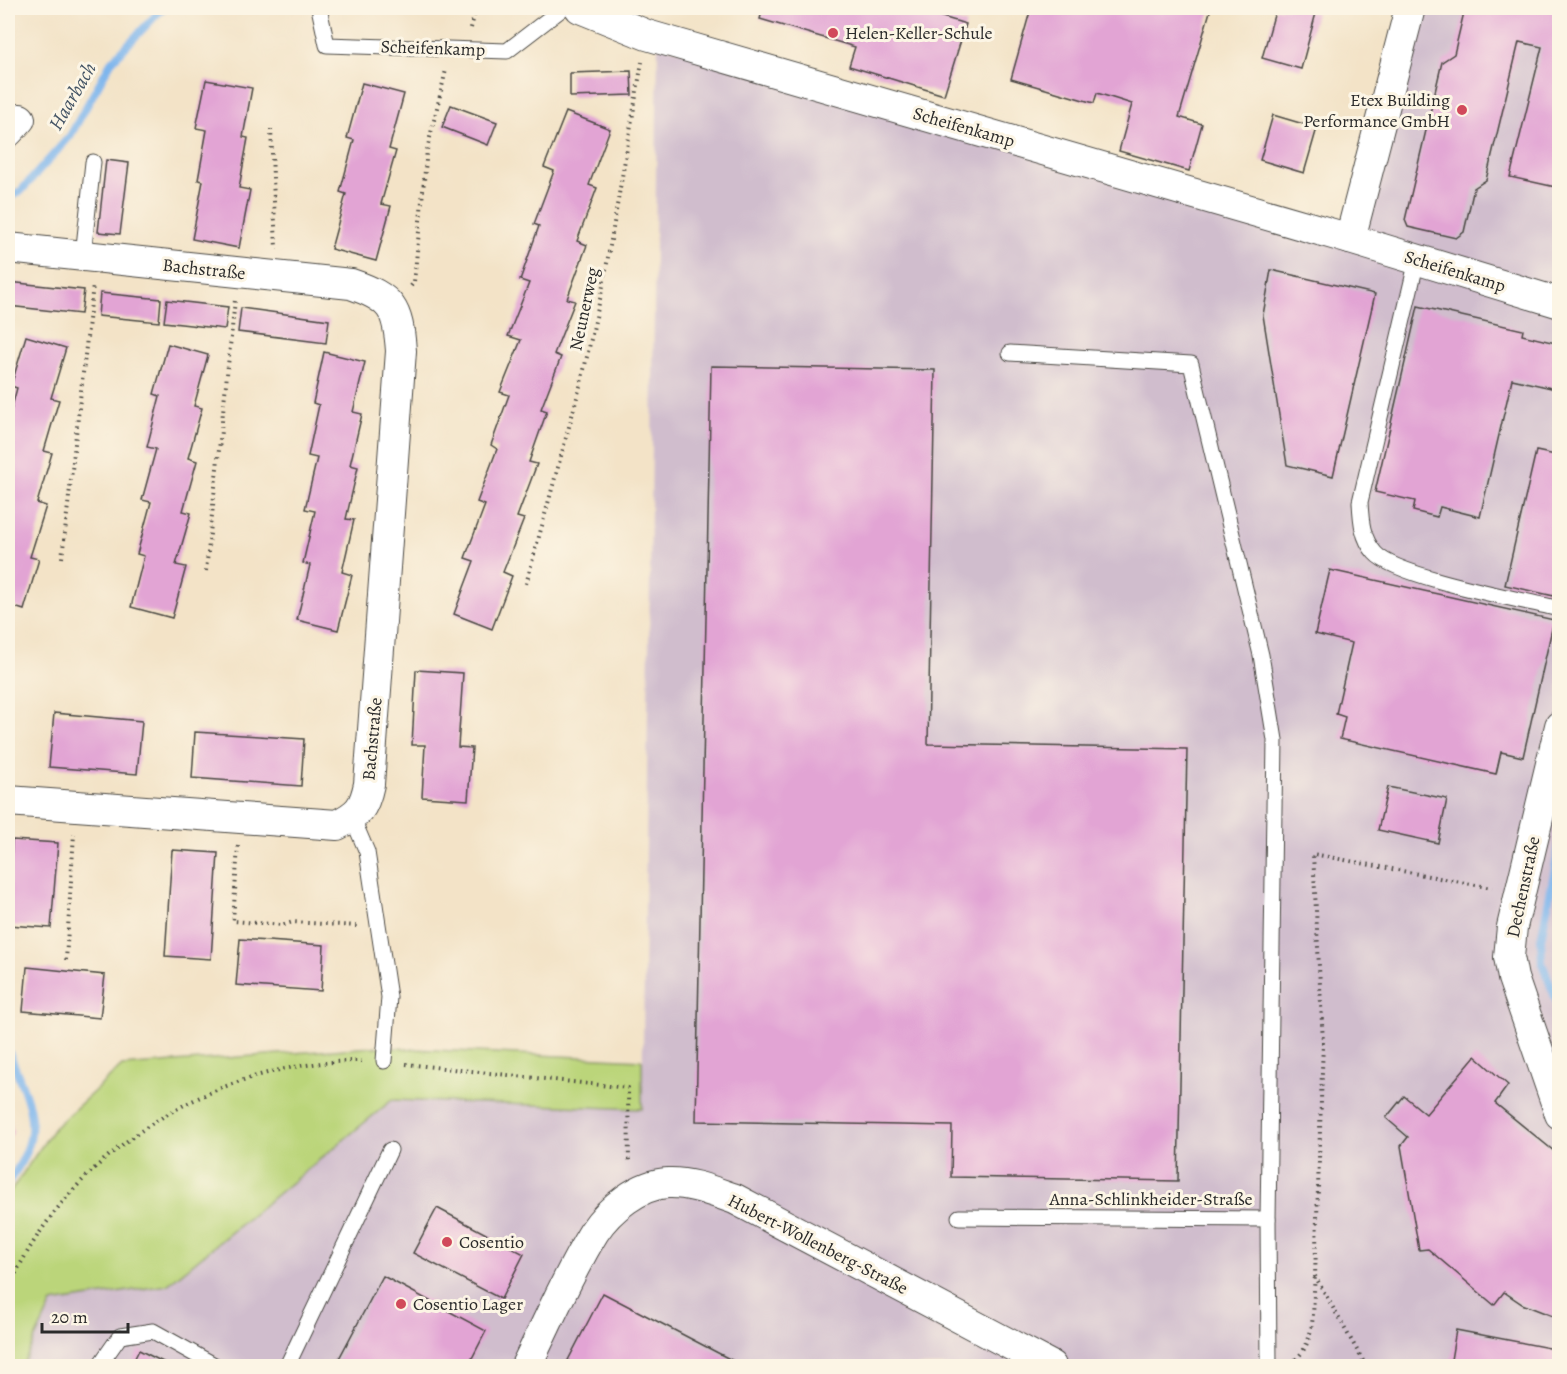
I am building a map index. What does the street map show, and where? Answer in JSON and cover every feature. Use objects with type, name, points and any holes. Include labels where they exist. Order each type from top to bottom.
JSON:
[{"type":"street","name":"Scheifenkamp","points":[[580,8],[647,35],[1350,239],[1560,303]]},
{"type":"street","points":[[1350,239],[1410,8]]},
{"type":"street","name":"Bachstraße","points":[[8,248],[351,284],[378,293],[394,309],[399,330],[400,351],[369,784],[365,804],[352,817]]},
{"type":"street","name":"Dechenstraße","points":[[1560,726],[1519,893],[1509,957],[1513,978],[1560,1114]]},
{"type":"street","points":[[8,801],[337,825],[352,817]]},
{"type":"street","name":"Hubert-Wollenberg-Straße","points":[[526,1366],[595,1230],[617,1206],[636,1192],[667,1182],[696,1186],[735,1199],[1051,1366]]},
{"type":"lane","name":"Scheifenkamp","points":[[319,8],[327,45],[507,51],[563,8]]},
{"type":"lane","points":[[89,257],[93,162]]},
{"type":"lane","points":[[1417,260],[1360,502],[1361,527],[1366,540],[1376,555],[1407,572],[1560,609]]},
{"type":"lane","points":[[1010,353],[1191,364],[1261,655],[1275,740],[1268,1219]]},
{"type":"lane","points":[[352,817],[367,852],[389,997],[384,1061]]},
{"type":"lane","points":[[287,1366],[390,1150]]},
{"type":"lane","name":"Anna-Schlinkheider-Straße","points":[[960,1217],[1268,1219],[1269,1365]]},
{"type":"lane","points":[[99,1366],[120,1336],[153,1331],[216,1366]]},
{"type":"path","name":"Neunerweg","points":[[526,585],[581,383],[603,286],[647,35]]},
{"type":"path","points":[[394,309],[414,282],[427,150],[451,49]]},
{"type":"path","points":[[271,129],[278,277]]},
{"type":"path","points":[[62,558],[89,257]]},
{"type":"path","points":[[206,572],[238,273]]},
{"type":"path","points":[[66,960],[76,807]]},
{"type":"path","points":[[240,819],[233,921],[379,927]]},
{"type":"path","points":[[1269,1365],[1292,1363],[1304,1353],[1310,1340],[1315,1276],[1323,1042],[1313,854],[1519,893]]},
{"type":"path","points":[[8,1290],[30,1244],[58,1204],[86,1176],[152,1122],[192,1101],[264,1074],[340,1061],[384,1061],[627,1088],[629,1166],[636,1192]]},
{"type":"path","points":[[1315,1276],[1366,1366]]},
{"type":"shaded area","points":[[1415,8],[1559,8],[1559,1366],[22,1366],[52,1303],[167,1285],[392,1100],[642,1109],[658,44],[1351,245]]},
{"type":"green space","points":[[372,1047],[642,1060],[642,1109],[392,1100],[167,1285],[52,1303],[22,1366],[8,1366],[8,1195],[54,1128],[122,1066]]},
{"type":"building","points":[[763,8],[912,8],[966,24],[944,95],[849,66],[855,47],[760,19]]},
{"type":"building","points":[[1031,8],[1211,8],[1179,117],[1202,124],[1189,171],[1119,151],[1132,104],[1097,93],[1094,103],[1011,79]]},
{"type":"building","points":[[1276,8],[1306,8],[1305,10],[1316,13],[1301,69],[1262,58]]},
{"type":"building","points":[[1465,8],[1560,8],[1560,188],[1510,177],[1542,47],[1519,42],[1486,180],[1474,188],[1464,232],[1456,238],[1408,227],[1405,220],[1442,62],[1454,54]]},
{"type":"building","points":[[631,71],[632,95],[570,97],[570,73]]},
{"type":"building","points":[[206,80],[252,88],[243,137],[248,138],[239,188],[250,190],[239,248],[192,239],[203,181],[198,180],[207,130],[196,128]]},
{"type":"building","points":[[362,83],[404,94],[389,149],[396,151],[381,204],[391,206],[376,261],[331,249],[346,194],[340,192],[354,140],[347,138]]},
{"type":"building","points":[[451,105],[497,122],[488,145],[442,127]]},
{"type":"building","points":[[566,112],[610,129],[589,185],[597,188],[577,241],[587,245],[567,299],[575,301],[554,354],[561,357],[541,409],[547,411],[529,462],[537,464],[517,517],[524,519],[503,572],[512,576],[492,629],[454,614],[474,561],[465,558],[485,505],[477,502],[497,449],[491,445],[509,395],[500,392],[521,340],[508,336],[529,283],[520,280],[539,226],[534,224],[554,171],[544,167]]},
{"type":"building","points":[[1273,115],[1317,128],[1304,173],[1260,160]]},
{"type":"building","points":[[106,160],[129,163],[120,234],[98,232]]},
{"type":"building","points":[[1271,270],[1375,294],[1333,476],[1287,465],[1263,315]]},
{"type":"building","points":[[8,282],[84,290],[81,314],[8,306]]},
{"type":"building","points":[[100,293],[161,299],[159,322],[98,316]]},
{"type":"building","points":[[167,300],[228,307],[225,329],[164,322]]},
{"type":"building","points":[[1418,306],[1523,330],[1522,335],[1560,344],[1560,390],[1512,379],[1480,517],[1440,507],[1437,517],[1413,511],[1415,501],[1375,492]]},
{"type":"building","points":[[241,308],[329,320],[326,343],[238,332]]},
{"type":"building","points":[[26,336],[66,348],[51,398],[59,400],[44,451],[52,453],[37,503],[46,506],[30,557],[39,559],[24,610],[8,605],[8,456],[12,441],[8,440],[8,422],[17,388],[11,386]]},
{"type":"building","points":[[168,344],[208,355],[194,406],[202,408],[188,458],[197,461],[183,511],[191,513],[176,565],[186,567],[172,618],[131,607],[144,556],[137,554],[151,502],[142,500],[156,449],[147,447],[160,396],[154,394]]},
{"type":"building","points":[[324,352],[365,362],[353,412],[362,414],[350,465],[358,467],[346,519],[354,520],[342,572],[352,575],[338,630],[297,620],[310,565],[303,563],[315,511],[305,509],[317,458],[308,456],[319,405],[313,403]]},
{"type":"building","points":[[711,366],[935,370],[928,744],[1187,749],[1178,1181],[951,1177],[952,1126],[696,1121]]},
{"type":"building","points":[[1560,410],[1560,425],[1555,424]]},
{"type":"building","points":[[1560,440],[1560,574],[1554,596],[1505,585],[1536,451],[1555,455]]},
{"type":"building","points":[[1330,570],[1554,620],[1523,757],[1501,752],[1496,774],[1340,739],[1345,717],[1336,714],[1352,643],[1315,634]]},
{"type":"building","points":[[416,670],[463,673],[458,747],[472,748],[468,800],[422,797],[425,745],[412,745]]},
{"type":"building","points":[[54,713],[142,721],[137,774],[49,767]]},
{"type":"building","points":[[195,732],[304,739],[301,786],[192,778]]},
{"type":"building","points":[[1388,787],[1447,799],[1438,843],[1378,830]]},
{"type":"building","points":[[12,840],[58,843],[51,928],[8,925]]},
{"type":"building","points":[[172,850],[218,853],[211,959],[165,956]]},
{"type":"building","points":[[240,939],[324,945],[321,991],[236,985]]},
{"type":"building","points":[[27,967],[105,975],[100,1018],[23,1011]]},
{"type":"building","points":[[1475,1056],[1508,1085],[1495,1103],[1560,1156],[1560,1319],[1522,1304],[1504,1292],[1494,1305],[1428,1249],[1419,1250],[1401,1146],[1408,1137],[1386,1118],[1404,1096],[1426,1114]]},
{"type":"building","points":[[8,1107],[13,1133],[8,1139]]},
{"type":"building","points":[[437,1208],[524,1254],[501,1299],[413,1253]]},
{"type":"building","name":"Cosentio Lager","points":[[383,1276],[486,1331],[468,1366],[335,1366]]},
{"type":"building","points":[[603,1293],[743,1366],[565,1366]]},
{"type":"building","points":[[1456,1330],[1560,1350],[1560,1366],[1450,1366]]},
{"type":"building","points":[[139,1350],[171,1366],[131,1366]]},
{"type":"waterway","name":"Haarbach","points":[[8,198],[21,191],[70,136],[111,62],[163,8]]},
{"type":"waterway","points":[[1560,843],[1541,939],[1542,963],[1560,1010]]},
{"type":"waterway","name":"Haarbach","points":[[8,1050],[28,1102],[31,1117],[28,1147],[8,1182]]},
{"type":"place","name":"Helen-Keller-Schule","points":[[833,33]]},
{"type":"place","name":"Etex Building Performance GmbH","points":[[1462,110]]},
{"type":"place","name":"Cosentio","points":[[447,1242]]},
{"type":"place","name":"Cosentio Lager","points":[[401,1304]]}]
